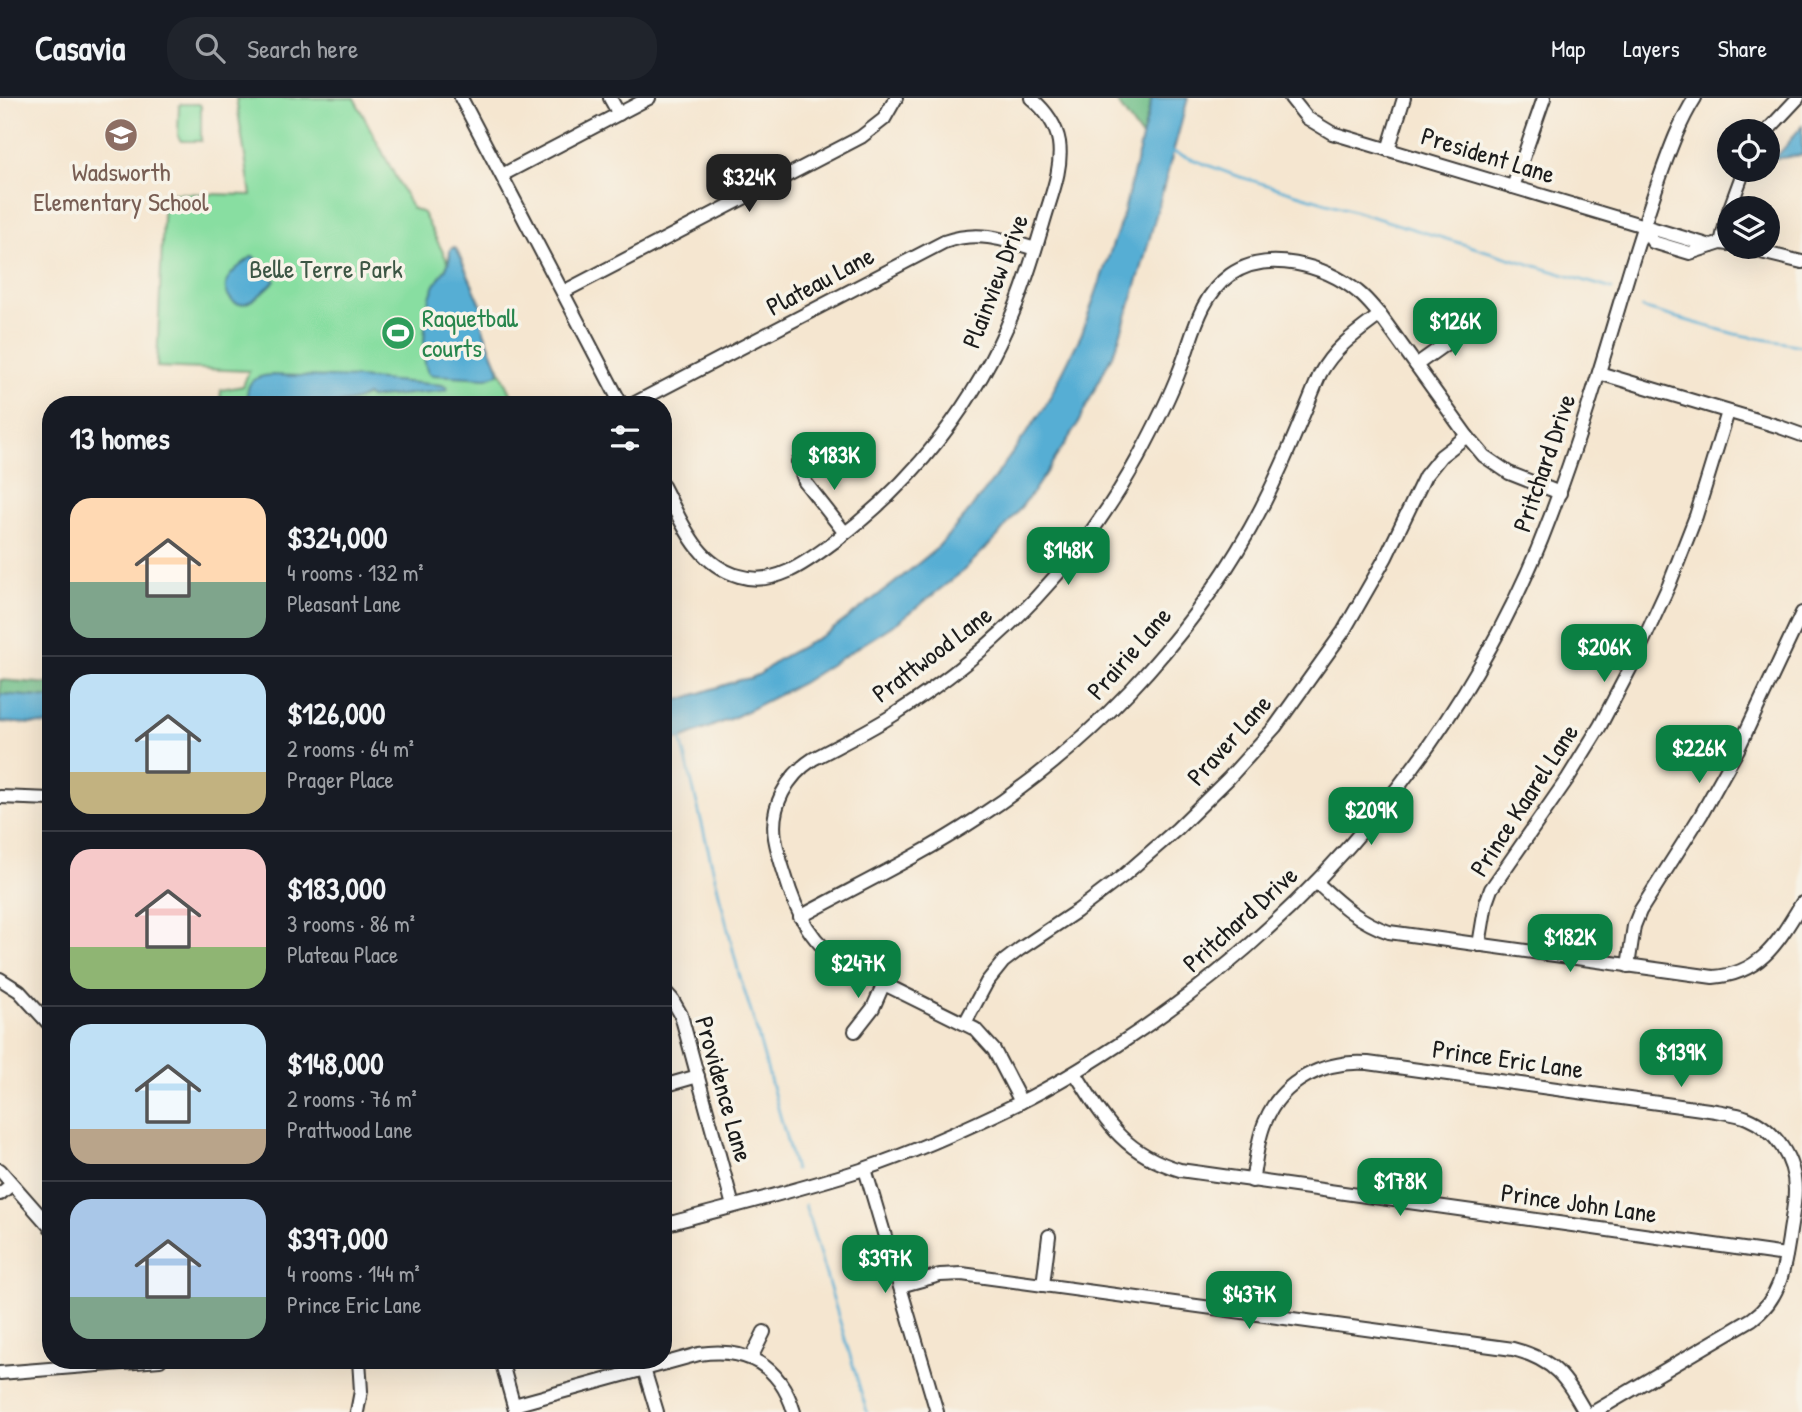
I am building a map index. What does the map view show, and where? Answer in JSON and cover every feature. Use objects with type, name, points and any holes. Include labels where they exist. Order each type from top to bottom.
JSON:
[{"type":"street","points":[[461,98],[617,396]]},
{"type":"street","points":[[610,98],[619,114]]},
{"type":"street","points":[[502,175],[649,98]]},
{"type":"street","points":[[563,292],[861,136],[884,119],[896,98]]},
{"type":"street","name":"Plainview Drive","points":[[672,503],[700,551],[718,567],[740,576],[763,578],[786,573],[814,557],[866,517],[909,476],[967,401],[982,377],[1021,293],[1056,178],[1059,152],[1053,125],[1031,98]]},
{"type":"street","name":"President Lane","points":[[1291,98],[1307,118],[1324,129],[1643,226],[1717,243]]},
{"type":"street","points":[[1388,149],[1404,98]]},
{"type":"street","points":[[1513,187],[1544,98]]},
{"type":"street","name":"Pritchard Drive","points":[[672,1223],[865,1169],[1021,1102],[1075,1073],[1146,1026],[1230,963],[1316,882],[1366,827],[1434,739],[1498,633],[1526,577],[1584,425],[1643,226],[1674,138],[1695,98]]},
{"type":"street","points":[[1777,119],[1798,98]]},
{"type":"street","name":"Plateau Lane","points":[[648,396],[944,242],[978,235],[1035,249]]},
{"type":"street","points":[[1780,257],[1802,262]]},
{"type":"street","name":"Prattwood Lane","points":[[1021,1102],[994,1050],[982,1035],[965,1023],[848,966],[817,942],[800,917],[790,894],[775,838],[776,809],[787,784],[797,772],[808,763],[898,712],[944,680],[1002,631],[1051,582],[1096,525],[1137,459],[1179,372],[1200,312],[1218,286],[1238,270],[1265,262],[1295,263],[1334,277],[1352,287],[1380,315],[1484,456],[1503,470],[1560,493]]},
{"type":"street","name":"Prairie Lane","points":[[800,917],[915,856],[977,819],[1039,774],[1128,692],[1199,607],[1242,542],[1281,468],[1328,360],[1345,342],[1380,315]]},
{"type":"street","points":[[1416,365],[1451,340],[1464,323]]},
{"type":"street","points":[[1599,373],[1802,435]]},
{"type":"street","name":"Prince Kaarel Lane","points":[[1479,945],[1491,889],[1547,811],[1588,746],[1653,624],[1696,516],[1728,412]]},
{"type":"street","name":"Praver Lane","points":[[965,1023],[987,982],[1003,962],[1077,911],[1177,829],[1228,779],[1275,727],[1343,632],[1386,557],[1425,476],[1441,456],[1467,436]]},
{"type":"street","points":[[798,462],[806,482],[845,533]]},
{"type":"street","points":[[1628,966],[1634,926],[1640,911],[1701,815],[1738,749],[1802,613]]},
{"type":"street","points":[[0,797],[42,799]]},
{"type":"street","points":[[1316,882],[1354,916],[1373,926],[1398,933],[1713,977],[1738,972],[1754,964],[1774,947],[1802,903]]},
{"type":"street","points":[[0,979],[19,991],[42,1016]]},
{"type":"street","points":[[855,1031],[873,1008],[884,983]]},
{"type":"street","name":"Providence Lane","points":[[672,999],[681,1015],[733,1206]]},
{"type":"street","name":"Prince Eric Lane","points":[[1252,1181],[1263,1125],[1276,1102],[1301,1079],[1339,1064],[1368,1063],[1688,1107],[1736,1115],[1761,1125],[1785,1151],[1791,1164],[1795,1186],[1782,1278],[1770,1302],[1758,1315],[1594,1412]]},
{"type":"street","name":"Prince John Lane","points":[[1075,1073],[1108,1125],[1120,1138],[1141,1153],[1180,1170],[1786,1255]]},
{"type":"street","points":[[672,1083],[698,1076]]},
{"type":"street","points":[[865,1169],[937,1412]]},
{"type":"street","points":[[0,1170],[42,1218]]},
{"type":"street","points":[[0,1194],[12,1184]]},
{"type":"street","points":[[1043,1285],[1049,1236]]},
{"type":"street","points":[[900,1286],[954,1273],[1513,1349],[1539,1358],[1554,1368],[1566,1381],[1585,1412]]},
{"type":"street","points":[[751,1358],[764,1332]]},
{"type":"street","points":[[672,1362],[709,1353],[733,1353],[751,1358],[768,1368],[780,1381],[794,1412]]},
{"type":"street","points":[[0,1373],[45,1369]]},
{"type":"street","points":[[357,1412],[359,1369]]},
{"type":"street","points":[[504,1369],[515,1408],[644,1369],[657,1412]]},
{"type":"green space","name":"Belle Terre Park","points":[[236,98],[354,98],[412,208],[423,213],[448,262],[451,248],[457,250],[482,307],[482,326],[489,347],[512,396],[221,396],[221,390],[243,386],[249,371],[157,367],[164,193],[251,195]]},
{"type":"green space","points":[[1114,98],[1152,98],[1142,138]]},
{"type":"green space","points":[[181,104],[201,106],[201,141],[181,141],[178,136]]},
{"type":"green space","points":[[0,680],[42,683],[42,697],[0,694]]},
{"type":"water","points":[[1152,98],[1188,98],[1141,270],[1117,345],[1076,427],[1033,492],[998,536],[962,572],[898,622],[802,683],[737,716],[672,740],[672,702],[760,674],[779,659],[829,632],[936,549],[965,516],[1045,407],[1082,333],[1123,215]]},
{"type":"water","points":[[1802,126],[1802,155],[1780,158],[1782,151]]},
{"type":"water","points":[[454,247],[482,307],[482,326],[499,370],[498,374],[487,378],[433,375],[429,374],[426,367],[425,333],[430,297],[448,264],[450,250]]},
{"type":"water","points":[[253,256],[275,281],[252,300],[239,304],[227,293],[226,283],[232,272]]},
{"type":"water","points":[[271,375],[358,378],[442,385],[448,388],[442,391],[390,396],[247,396],[251,383]]},
{"type":"water","points":[[0,694],[42,697],[42,724],[0,722]]},
{"type":"waterway","points":[[1173,152],[1234,175],[1612,289]]},
{"type":"waterway","points":[[1642,308],[1735,334],[1802,346]]},
{"type":"waterway","points":[[681,739],[739,974],[795,1170]]},
{"type":"waterway","points":[[805,1205],[867,1412]]},
{"type":"place","name":"Wadsworth Elementary School","points":[[121,135]]},
{"type":"place","name":"Raquetball courts","points":[[398,333]]}]
